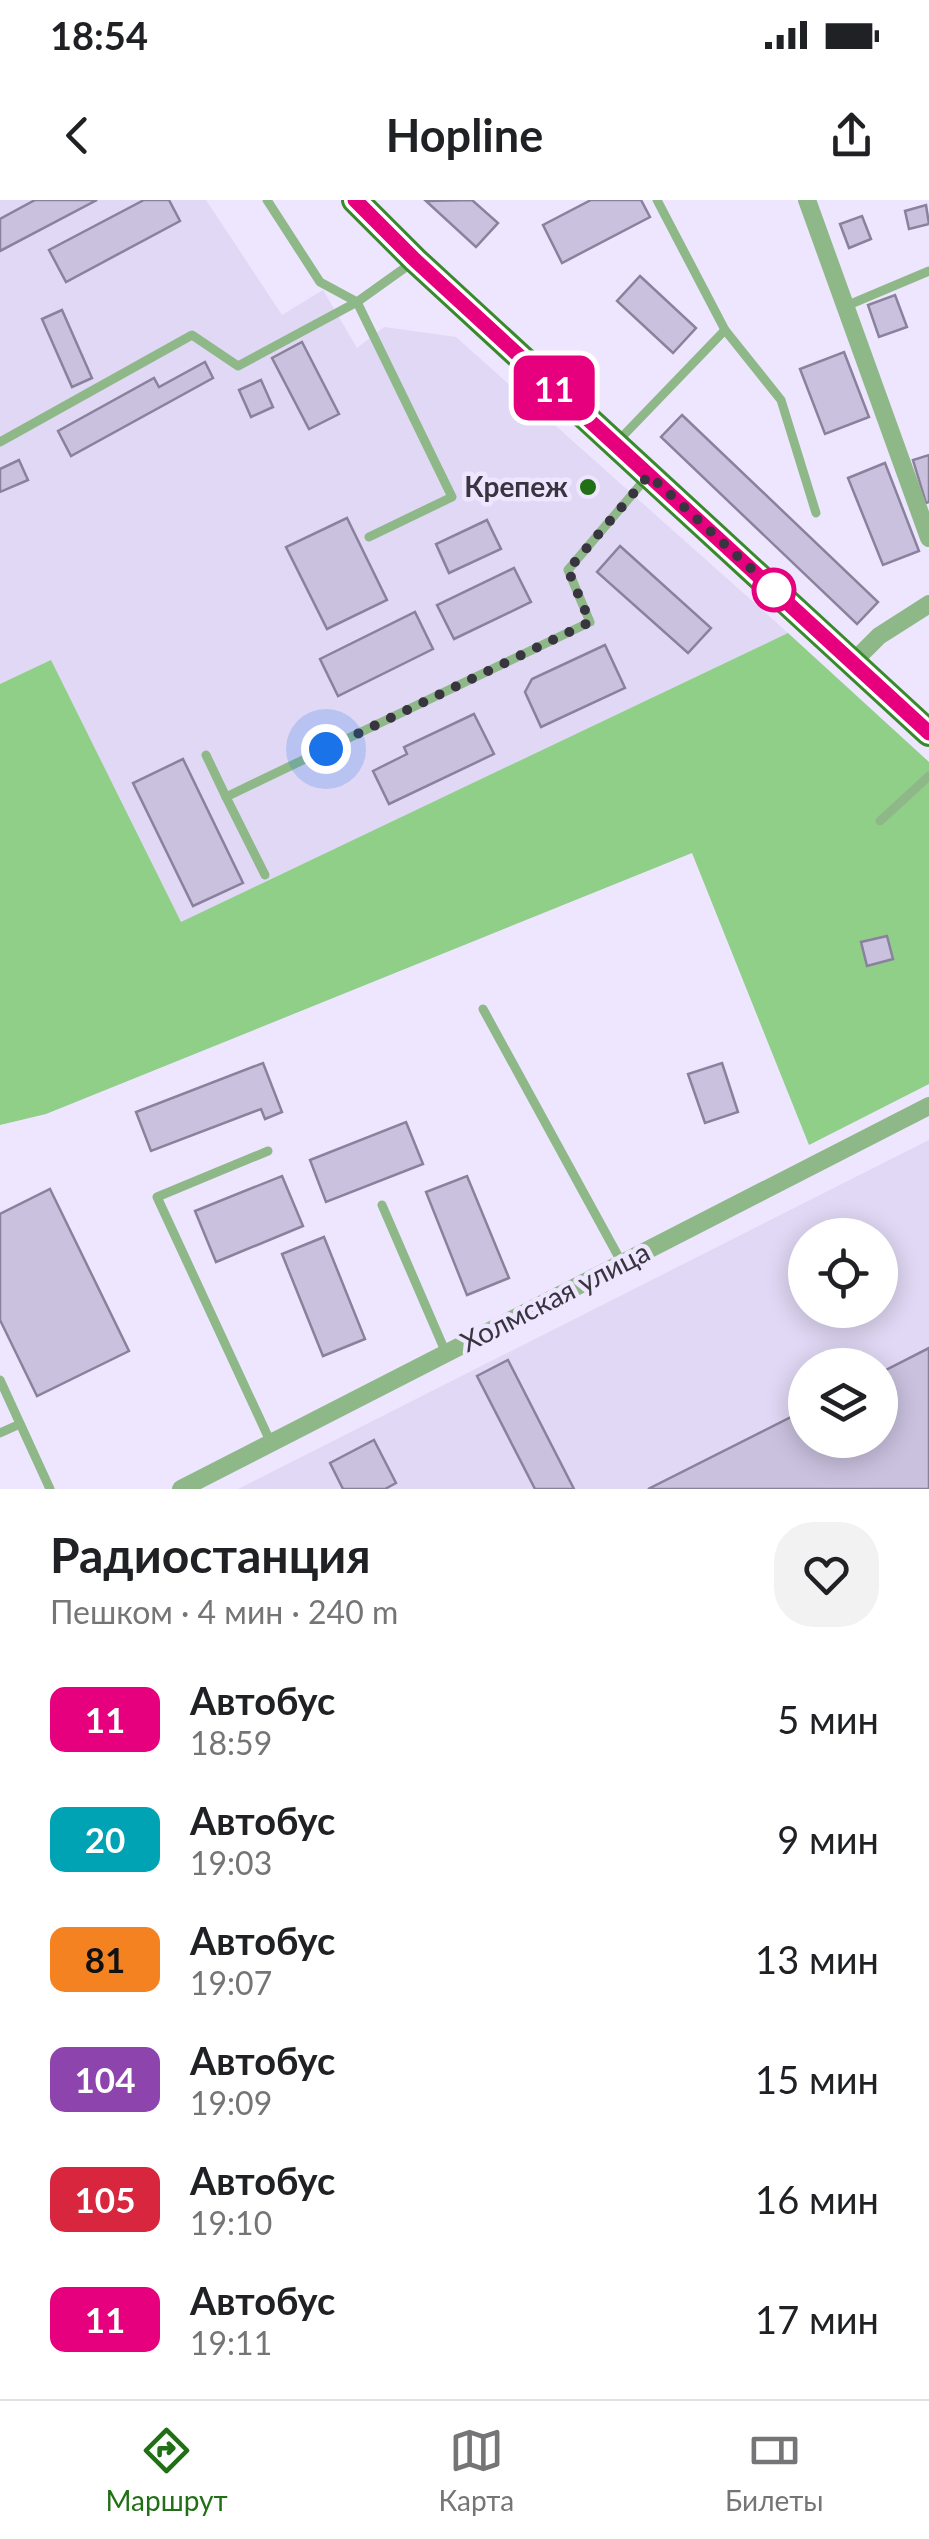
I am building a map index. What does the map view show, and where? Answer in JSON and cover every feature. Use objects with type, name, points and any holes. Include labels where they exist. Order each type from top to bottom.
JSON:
[{"type":"main road","points":[[355,200],[415,260],[929,733]]},
{"type":"street","points":[[807,200],[929,538]]},
{"type":"street","points":[[853,662],[879,636],[929,604]]},
{"type":"street","name":"Холмская улица","points":[[182,1489],[929,1106]]},
{"type":"lane","points":[[267,200],[320,282],[357,302],[452,497],[369,537]]},
{"type":"lane","points":[[657,200],[724,330],[780,400],[816,513]]},
{"type":"lane","points":[[0,442],[192,335],[238,366],[357,302],[415,260]]},
{"type":"lane","points":[[846,306],[929,271]]},
{"type":"lane","points":[[615,444],[724,330]]},
{"type":"lane","points":[[226,797],[590,622],[568,570],[649,475]]},
{"type":"lane","points":[[206,756],[266,875]]},
{"type":"lane","points":[[880,821],[929,776]]},
{"type":"lane","points":[[483,1009],[622,1263]]},
{"type":"lane","points":[[268,1151],[157,1197],[271,1443]]},
{"type":"lane","points":[[382,1206],[446,1353]]},
{"type":"lane","points":[[0,1380],[50,1489]]},
{"type":"lane","points":[[0,1434],[20,1424]]},
{"type":"shaded area","points":[[0,200],[206,200],[282,315],[323,290],[357,348],[384,327],[456,337],[788,633],[181,923],[51,661],[0,684]]},
{"type":"shaded area","points":[[929,1140],[929,1489],[238,1489]]},
{"type":"green space","points":[[788,633],[929,762],[929,1084],[809,1145],[692,853],[46,1114],[0,1125],[0,684],[51,660],[181,922]]},
{"type":"building","points":[[35,200],[97,200],[0,251],[0,219]]},
{"type":"building","points":[[144,200],[169,200],[180,221],[66,282],[49,250]]},
{"type":"building","points":[[472,200],[498,223],[476,247],[426,201]]},
{"type":"building","points":[[591,200],[641,200],[650,217],[562,263],[543,225]]},
{"type":"building","points":[[926,205],[929,224],[909,229],[905,211]]},
{"type":"building","points":[[862,216],[871,239],[849,248],[840,224]]},
{"type":"building","points":[[640,276],[696,328],[673,353],[617,301]]},
{"type":"building","points":[[895,295],[907,327],[879,337],[868,305]]},
{"type":"building","points":[[62,310],[92,378],[72,387],[42,319]]},
{"type":"building","points":[[302,342],[339,414],[309,429],[272,358]]},
{"type":"building","points":[[844,352],[869,417],[825,434],[800,369]]},
{"type":"building","points":[[205,362],[213,378],[71,456],[58,431],[154,378],[159,387]]},
{"type":"building","points":[[261,380],[273,407],[251,417],[239,390]]},
{"type":"building","points":[[682,415],[878,602],[857,624],[661,437]]},
{"type":"building","points":[[929,455],[929,502],[926,503],[913,460]]},
{"type":"building","points":[[19,460],[28,480],[0,492],[0,469]]},
{"type":"building","points":[[885,463],[919,551],[883,565],[848,478]]},
{"type":"building","points":[[347,518],[387,600],[327,629],[286,547]]},
{"type":"building","points":[[487,520],[501,549],[449,573],[436,544]]},
{"type":"building","points":[[620,546],[711,628],[688,653],[597,572]]},
{"type":"building","points":[[514,568],[531,602],[454,639],[437,605]]},
{"type":"building","points":[[415,612],[433,649],[338,696],[320,659]]},
{"type":"building","points":[[605,645],[625,688],[541,727],[525,692],[532,679]]},
{"type":"building","points":[[474,714],[494,754],[389,804],[373,771],[407,754],[404,747]]},
{"type":"building","points":[[183,759],[243,883],[193,906],[133,783]]},
{"type":"building","points":[[887,936],[893,959],[867,966],[861,942]]},
{"type":"building","points":[[263,1063],[282,1112],[265,1119],[261,1109],[151,1151],[136,1112]]},
{"type":"building","points":[[722,1063],[738,1112],[705,1123],[688,1074]]},
{"type":"building","points":[[406,1122],[423,1164],[326,1202],[310,1160]]},
{"type":"building","points":[[282,1176],[303,1226],[216,1262],[195,1211]]},
{"type":"building","points":[[467,1176],[509,1278],[467,1295],[426,1192]]},
{"type":"building","points":[[50,1189],[129,1351],[37,1396],[0,1320],[0,1214]]},
{"type":"building","points":[[324,1237],[365,1339],[323,1356],[282,1254]]},
{"type":"building","points":[[929,1348],[929,1489],[648,1489],[788,1419],[788,1458],[898,1458],[898,1364]]},
{"type":"building","points":[[508,1360],[574,1489],[535,1489],[477,1376]]},
{"type":"building","points":[[374,1440],[396,1483],[385,1489],[343,1489],[330,1463]]},
{"type":"bus line","name":"11","points":[[355,200],[415,260],[929,733]]},
{"type":"place","name":"Крепеж","points":[[588,487]]},
{"type":"route","points":[[326,749],[590,622],[568,570],[649,475],[780,595],[774,590]]}]
